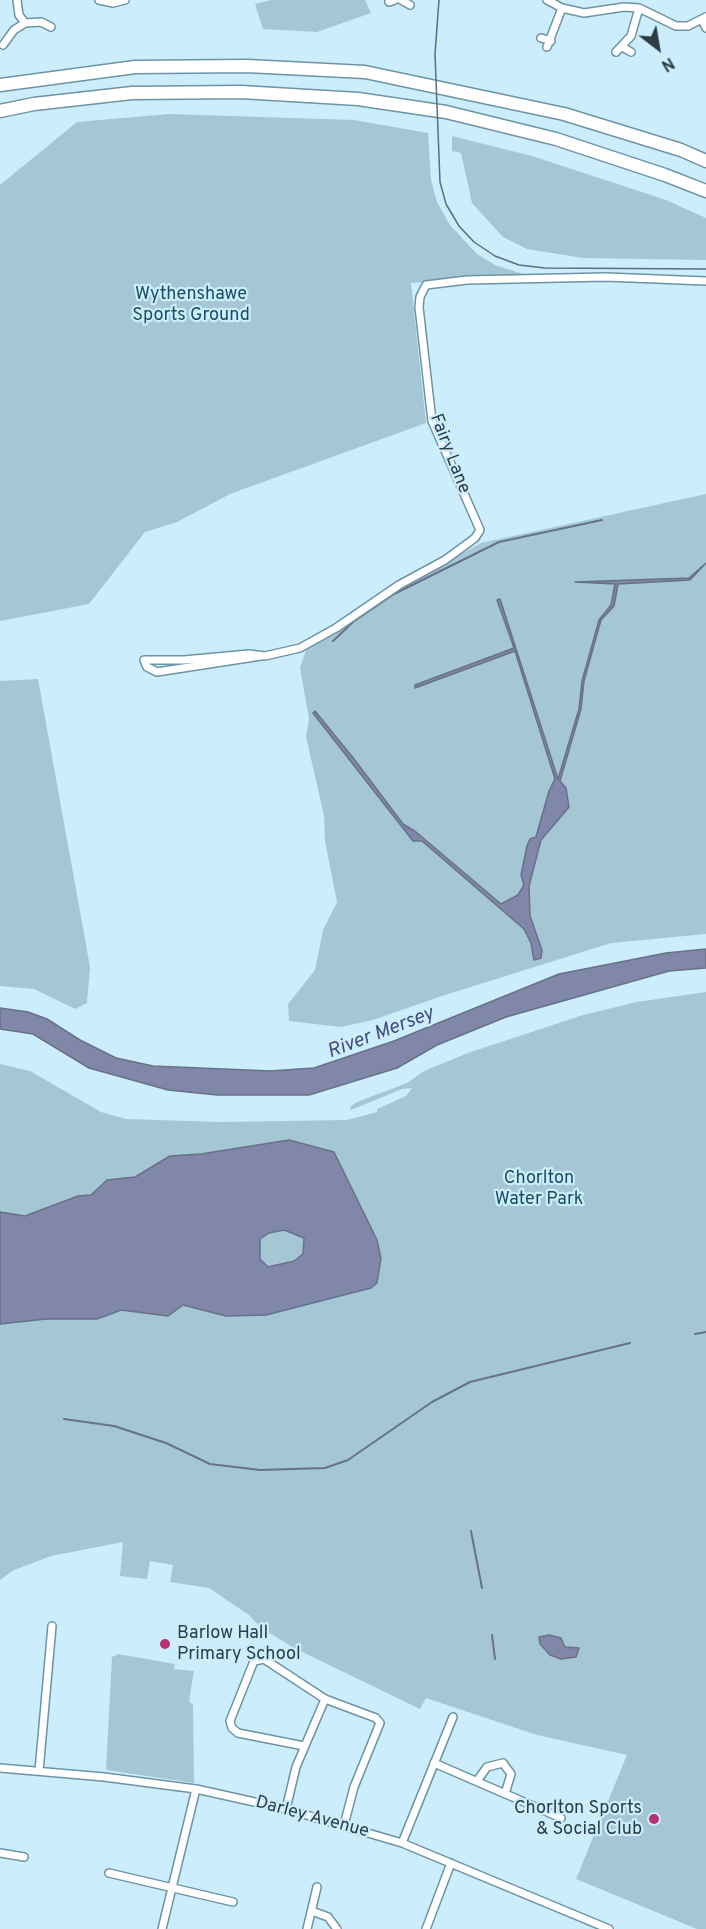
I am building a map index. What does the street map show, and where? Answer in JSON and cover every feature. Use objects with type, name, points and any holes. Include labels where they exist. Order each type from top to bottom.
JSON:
[{"type":"highway","points":[[0,85],[135,67],[247,66],[365,72],[564,114],[681,150],[706,161]]},
{"type":"highway","points":[[0,111],[34,104],[132,93],[241,92],[358,99],[446,112],[556,139],[706,191]]},
{"type":"street","points":[[18,0],[19,15],[25,23]]},
{"type":"street","points":[[99,0],[112,3],[125,0]]},
{"type":"street","points":[[401,0],[410,5]]},
{"type":"street","points":[[547,0],[562,8],[584,13],[624,7],[639,8],[676,26],[688,26],[704,18],[706,28]]},
{"type":"street","points":[[541,38],[549,44],[562,8]]},
{"type":"street","points":[[630,52],[619,49],[631,36],[639,8]]},
{"type":"street","points":[[3,45],[14,30],[25,23],[41,22],[51,27]]},
{"type":"street","name":"Fairy Lane","points":[[144,660],[184,660],[285,653],[312,643],[399,585],[445,560],[475,538],[480,530],[432,421],[419,307],[420,297],[426,285],[467,280],[606,277],[706,281]]},
{"type":"street","points":[[39,1771],[52,1626]]},
{"type":"street","points":[[304,1746],[238,1733],[232,1728],[230,1721],[254,1661],[264,1659],[324,1699],[376,1718],[380,1723],[354,1787],[344,1825]]},
{"type":"street","points":[[286,1809],[304,1746],[324,1699]]},
{"type":"street","points":[[402,1843],[453,1717]]},
{"type":"street","points":[[434,1763],[561,1818]]},
{"type":"street","points":[[477,1781],[487,1767],[503,1763],[511,1774],[506,1794]]},
{"type":"street","name":"Darley Avenue","points":[[0,1768],[196,1789],[286,1809],[402,1843],[609,1929]]},
{"type":"street","points":[[162,1929],[196,1789]]},
{"type":"street","points":[[0,1853],[24,1857]]},
{"type":"street","points":[[426,1929],[451,1863]]},
{"type":"street","points":[[109,1873],[233,1902]]},
{"type":"street","points":[[307,1929],[317,1887]]},
{"type":"street","points":[[312,1911],[328,1917],[337,1929]]},
{"type":"green space","points":[[271,0],[365,0],[371,13],[317,32],[263,29],[255,4]]},
{"type":"green space","name":"Wythenshawe Sports Ground","points":[[169,114],[354,120],[428,133],[431,180],[437,202],[450,225],[477,254],[495,265],[523,274],[411,283],[426,423],[230,494],[177,522],[145,532],[89,604],[0,621],[0,185],[77,122]]},
{"type":"green space","points":[[452,136],[532,156],[666,200],[706,218],[706,260],[583,258],[527,249],[503,237],[472,203],[461,153],[452,151]]},
{"type":"green space","points":[[706,494],[706,934],[611,943],[373,1020],[341,1027],[289,1021],[288,1004],[315,970],[323,930],[337,902],[325,841],[324,815],[306,737],[309,719],[300,668],[306,650],[393,592],[481,543]]},
{"type":"green space","points":[[38,679],[90,967],[87,1003],[75,1009],[34,989],[0,986],[0,681]]},
{"type":"green space","name":"Chorlton Water Park","points":[[706,992],[706,1929],[697,1929],[576,1879],[627,1755],[537,1735],[426,1698],[420,1709],[294,1648],[260,1627],[249,1615],[209,1588],[170,1582],[173,1565],[150,1561],[147,1579],[120,1576],[123,1542],[51,1556],[14,1570],[0,1580],[0,1064],[30,1071],[101,1112],[126,1119],[221,1122],[347,1120],[377,1112],[377,1109],[406,1096],[412,1088],[402,1089],[351,1110],[350,1107],[357,1102],[407,1083],[424,1071],[468,1053],[583,1015],[637,1002]]},
{"type":"green space","points":[[118,1654],[175,1664],[174,1669],[194,1671],[189,1701],[193,1705],[194,1783],[106,1770],[112,1657]]},
{"type":"shaded area","points":[[706,563],[690,580],[618,584],[614,606],[601,620],[584,681],[581,709],[560,781],[566,788],[569,807],[541,840],[529,886],[530,916],[542,950],[541,958],[534,960],[531,943],[524,929],[422,841],[413,841],[313,713],[315,711],[354,759],[403,824],[416,832],[501,904],[518,895],[524,885],[521,875],[527,846],[530,839],[536,837],[549,791],[555,779],[515,651],[415,688],[415,685],[514,648],[497,600],[500,599],[558,779],[579,709],[582,681],[599,620],[611,605],[615,584],[575,582],[689,578]]},
{"type":"shaded area","points":[[706,949],[706,968],[669,971],[506,1017],[437,1045],[397,1068],[309,1095],[217,1095],[168,1090],[89,1068],[33,1034],[0,1029],[0,1008],[28,1012],[47,1019],[80,1040],[116,1058],[153,1066],[270,1071],[314,1068],[394,1041],[559,974],[666,953]]},
{"type":"shaded area","points":[[289,1140],[334,1152],[377,1240],[381,1259],[377,1283],[371,1288],[266,1315],[226,1316],[183,1305],[168,1316],[121,1310],[97,1319],[46,1319],[0,1324],[0,1212],[25,1216],[78,1196],[91,1195],[107,1180],[135,1177],[170,1156],[201,1154]],"holes":[[[284,1230],[304,1238],[303,1254],[294,1261],[268,1267],[260,1259],[260,1239],[269,1233]]]},
{"type":"shaded area","points":[[549,1635],[561,1638],[565,1647],[579,1648],[576,1657],[561,1659],[550,1655],[540,1644],[539,1637]]},
{"type":"waterway","points":[[333,641],[353,622],[394,594],[499,542],[602,520]]},
{"type":"waterway","points":[[695,1334],[706,1332]]},
{"type":"waterway","points":[[64,1419],[114,1426],[166,1443],[210,1464],[260,1470],[325,1468],[348,1460],[432,1402],[470,1382],[630,1343]]},
{"type":"waterway","points":[[471,1531],[482,1588]]},
{"type":"waterway","points":[[492,1635],[495,1659]]},
{"type":"tram line","points":[[439,0],[435,54],[440,182],[446,204],[459,226],[474,242],[495,256],[519,265],[545,268],[706,269]]},
{"type":"place","name":"Barlow Hall Primary School","points":[[165,1644]]},
{"type":"place","name":"Chorlton Sports & Social Club","points":[[654,1819]]},
{"type":"water label","name":"River Mersey","points":[[381,1034]]}]
